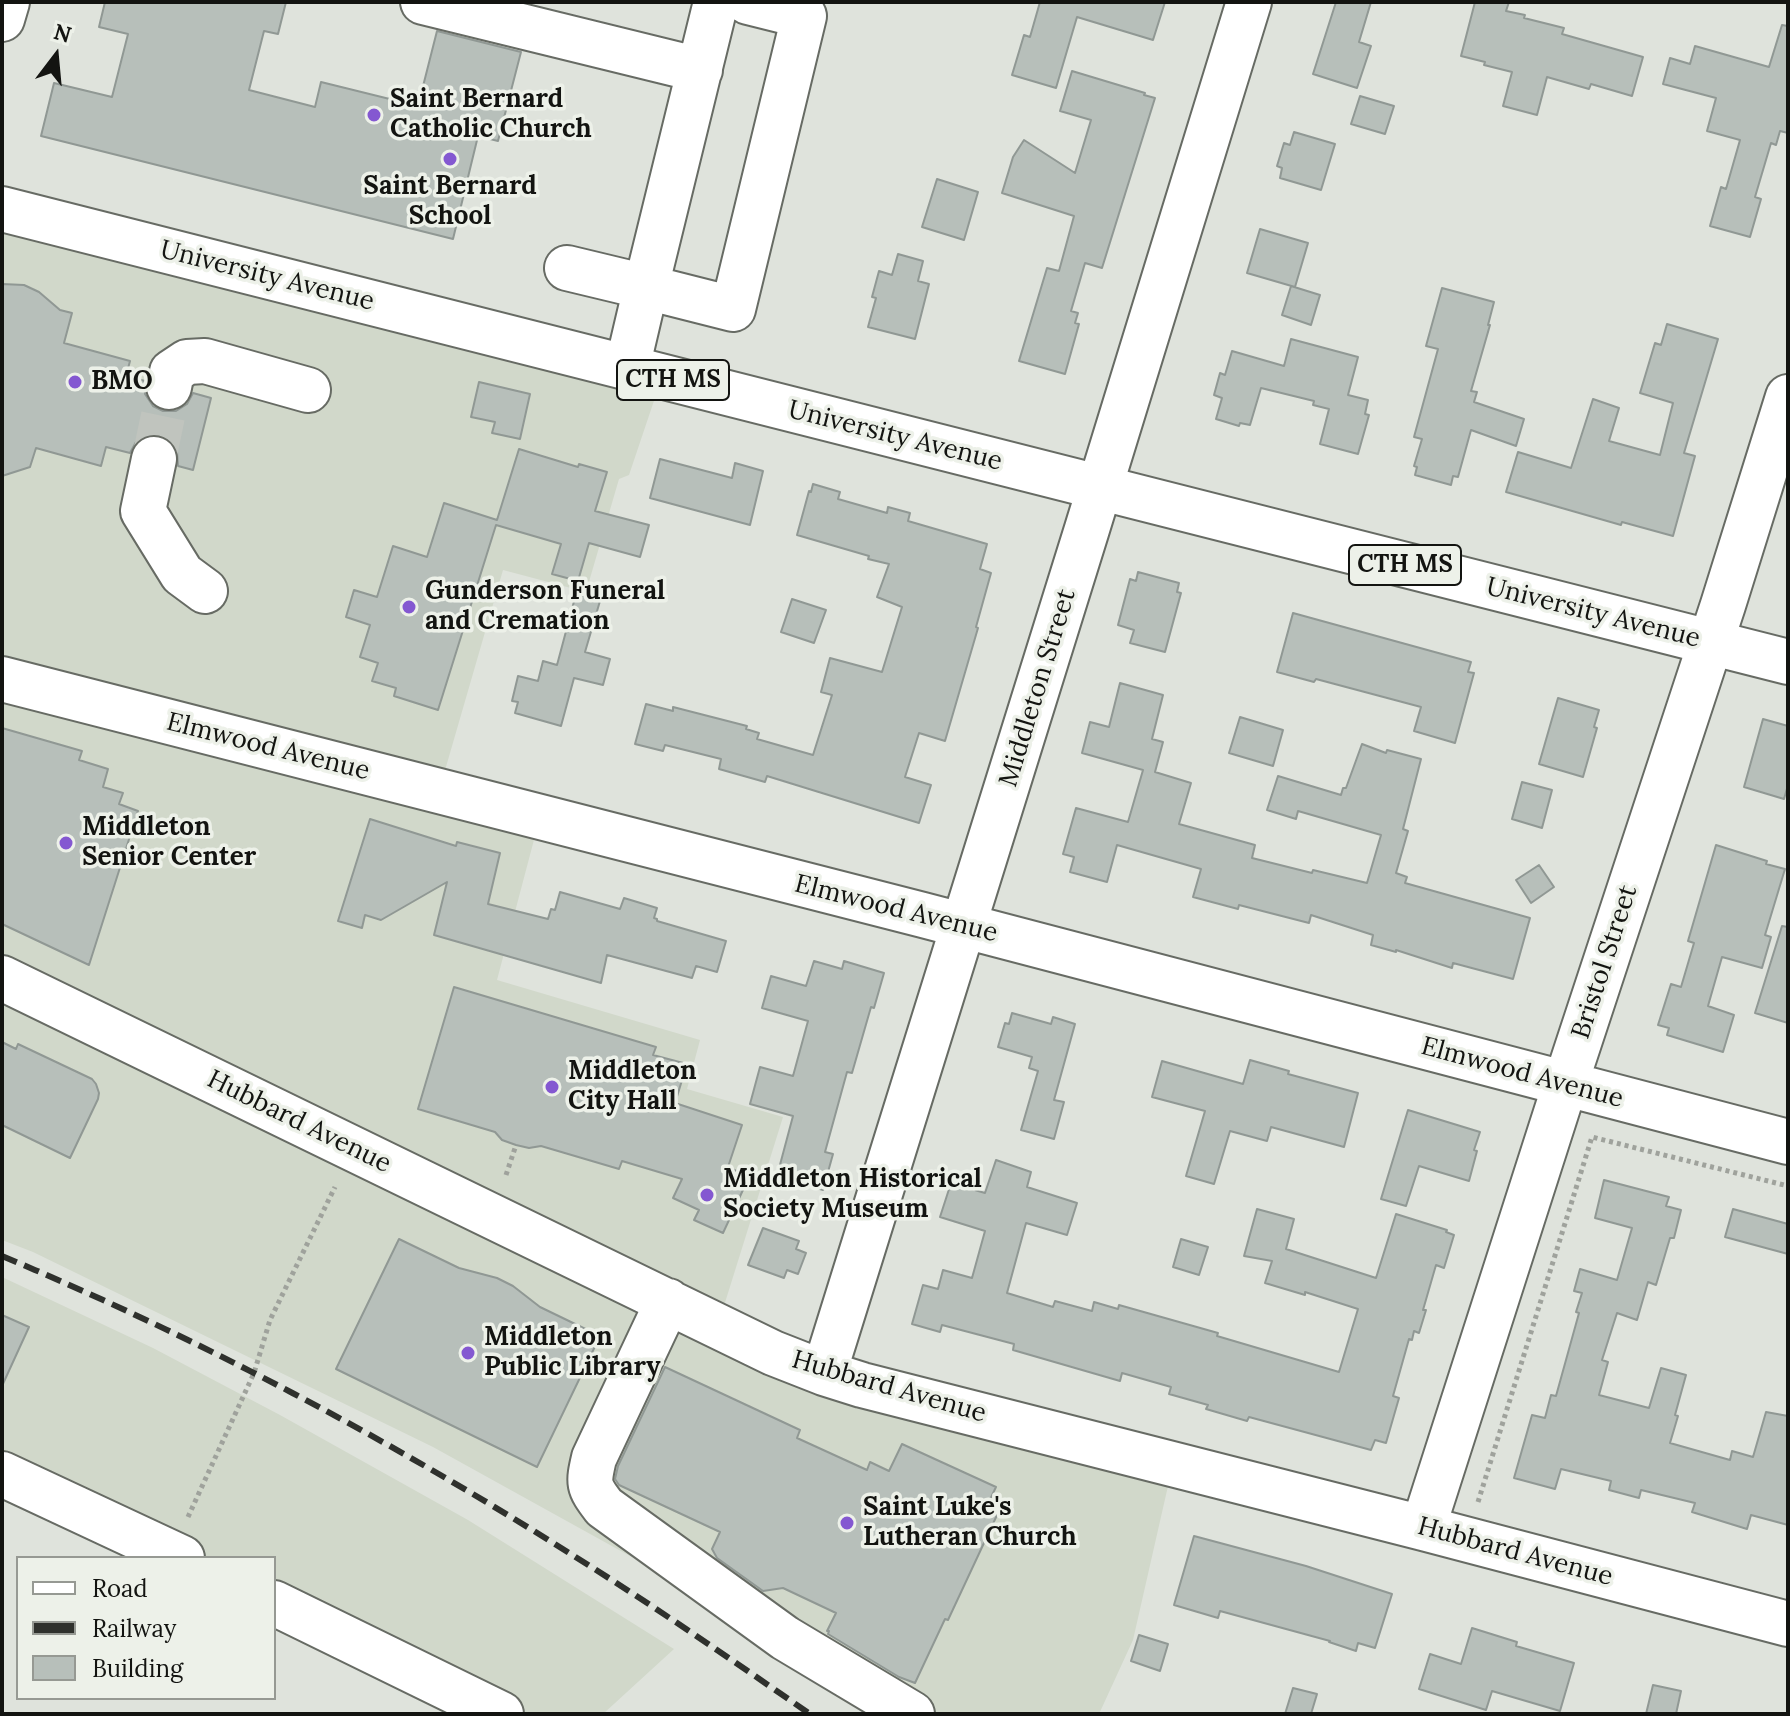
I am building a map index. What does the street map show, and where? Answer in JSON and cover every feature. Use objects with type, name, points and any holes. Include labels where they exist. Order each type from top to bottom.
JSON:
[{"type":"street","points":[[2,19],[7,2]]},
{"type":"street","points":[[423,2],[538,16],[700,70]]},
{"type":"street","points":[[627,368],[716,2]]},
{"type":"street","points":[[567,268],[733,309],[804,16],[748,2]]},
{"type":"street","name":"Middleton Street","points":[[824,1373],[1249,2]]},
{"type":"street","name":"University Avenue","points":[[2,209],[1788,662]]},
{"type":"street","points":[[169,387],[172,372],[187,362],[205,361],[308,390]]},
{"type":"street","name":"Bristol Street","points":[[1423,1528],[1788,397]]},
{"type":"street","points":[[154,459],[143,511],[182,574],[205,591]]},
{"type":"street","name":"Elmwood Avenue","points":[[2,679],[1788,1142]]},
{"type":"street","name":"Hubbard Avenue","points":[[2,978],[773,1353],[824,1373],[1788,1624]]},
{"type":"street","points":[[668,1301],[594,1458],[589,1477],[592,1491],[604,1507],[785,1638],[912,1714]]},
{"type":"street","points":[[2,1474],[185,1538]]},
{"type":"street","points":[[276,1604],[501,1714]]},
{"type":"path","points":[[1478,1502],[1592,1137],[1788,1186]]},
{"type":"path","points":[[506,1175],[516,1145]]},
{"type":"path","points":[[185,1538],[254,1373],[270,1320],[335,1187]]},
{"type":"shaded area","points":[[2,209],[662,377],[629,475],[619,479],[586,592],[503,570],[439,791],[540,817],[497,980],[700,1040],[687,1089],[783,1117],[718,1325],[1173,1464],[1133,1640],[1099,1714],[878,1714],[657,1571],[433,1447],[33,1252],[2,1240]]},
{"type":"shaded area","points":[[2,1277],[153,1348],[280,1415],[468,1520],[674,1649],[603,1714],[501,1714],[276,1604],[276,1556],[178,1556],[2,1474]]},
{"type":"building","name":"Saint Bernard Catholic Church","points":[[105,2],[286,2],[278,34],[264,31],[249,90],[315,107],[321,82],[418,106],[437,31],[521,52],[498,141],[478,136],[453,239],[41,136],[54,83],[112,97],[128,34],[99,27]]},
{"type":"building","points":[[1040,2],[1165,2],[1153,40],[1077,17],[1056,88],[1012,75],[1024,35],[1030,37]]},
{"type":"building","points":[[1336,2],[1371,2],[1359,42],[1371,46],[1357,88],[1313,74]]},
{"type":"building","points":[[1475,2],[1509,2],[1506,11],[1564,28],[1562,34],[1643,57],[1632,96],[1591,84],[1589,89],[1547,77],[1537,115],[1503,106],[1512,72],[1461,56]]},
{"type":"building","points":[[1782,25],[1788,26],[1788,133],[1780,131],[1776,145],[1771,143],[1755,197],[1761,199],[1750,237],[1710,226],[1721,187],[1726,189],[1740,140],[1707,131],[1716,98],[1663,84],[1670,58],[1690,64],[1695,46],[1769,67]]},
{"type":"building","points":[[1072,71],[1155,98],[1102,268],[1085,263],[1071,311],[1078,313],[1075,323],[1079,324],[1065,374],[1019,361],[1047,268],[1059,271],[1074,216],[1002,193],[1013,157],[1024,140],[1075,173],[1091,120],[1060,111]]},
{"type":"building","points":[[1360,96],[1394,106],[1385,134],[1351,124]]},
{"type":"building","points":[[1294,132],[1335,144],[1321,190],[1280,178],[1282,168],[1277,166],[1284,143],[1290,145]]},
{"type":"building","points":[[937,179],[978,192],[964,240],[922,227]]},
{"type":"building","points":[[1260,229],[1308,243],[1295,287],[1247,273]]},
{"type":"building","points":[[898,254],[923,261],[918,281],[929,284],[915,339],[868,327],[879,271],[892,275]]},
{"type":"building","name":"BMO","points":[[2,284],[24,285],[39,292],[60,310],[72,313],[64,343],[130,361],[126,376],[145,381],[145,394],[153,406],[163,411],[176,411],[187,404],[193,393],[211,398],[193,470],[178,466],[177,451],[170,440],[158,434],[136,442],[130,453],[106,447],[101,466],[36,448],[30,467],[2,476]]},
{"type":"building","points":[[1291,286],[1320,295],[1311,325],[1282,315]]},
{"type":"building","points":[[1442,288],[1494,302],[1471,391],[1477,392],[1474,402],[1524,419],[1516,446],[1471,430],[1458,477],[1453,476],[1451,485],[1415,475],[1417,467],[1414,466],[1422,439],[1414,437],[1438,349],[1426,346]]},
{"type":"building","points":[[1667,324],[1718,339],[1684,453],[1695,456],[1673,536],[1622,522],[1621,525],[1506,492],[1518,452],[1571,468],[1593,399],[1619,408],[1609,441],[1660,455],[1673,403],[1640,393],[1655,343],[1661,345]]},
{"type":"building","points":[[1291,339],[1358,357],[1348,395],[1368,400],[1365,414],[1369,415],[1358,454],[1320,444],[1329,409],[1313,405],[1314,401],[1261,388],[1250,425],[1240,423],[1239,426],[1216,419],[1222,398],[1214,395],[1220,373],[1225,375],[1232,351],[1284,366]]},
{"type":"building","points":[[479,382],[530,394],[520,439],[492,433],[495,422],[471,417]]},
{"type":"building","name":"Gunderson Funeral and Cremation","points":[[519,449],[578,467],[579,464],[607,472],[595,511],[649,525],[640,557],[589,543],[578,581],[552,574],[561,544],[496,525],[438,710],[394,696],[396,688],[372,681],[378,663],[360,657],[370,625],[346,617],[354,590],[377,597],[393,546],[427,557],[444,503],[497,520]]},
{"type":"building","points":[[660,459],[732,478],[735,463],[763,471],[750,525],[650,498]]},
{"type":"building","points":[[813,484],[840,492],[838,499],[887,513],[888,507],[910,513],[908,521],[987,544],[980,569],[991,573],[945,741],[919,733],[905,777],[931,785],[919,823],[767,776],[765,782],[719,769],[721,759],[665,745],[663,751],[635,744],[646,704],[673,711],[673,707],[747,726],[746,729],[759,733],[757,739],[813,755],[832,695],[821,692],[830,658],[882,672],[902,607],[877,597],[889,564],[797,535]]},
{"type":"building","points":[[1138,572],[1179,583],[1177,592],[1181,593],[1165,652],[1130,643],[1134,630],[1118,625],[1130,579],[1136,581]]},
{"type":"building","points":[[576,594],[600,601],[585,652],[610,659],[603,685],[574,678],[561,726],[515,713],[518,702],[512,701],[518,676],[538,681],[543,661],[557,665]]},
{"type":"building","points":[[792,599],[826,610],[814,643],[781,632]]},
{"type":"building","points":[[1293,613],[1471,662],[1468,672],[1474,673],[1455,743],[1414,731],[1421,707],[1316,679],[1314,682],[1277,672]]},
{"type":"building","points":[[1120,683],[1163,695],[1152,739],[1163,742],[1155,772],[1191,783],[1179,824],[1255,845],[1252,858],[1367,883],[1381,835],[1298,811],[1296,819],[1267,810],[1278,776],[1341,795],[1362,744],[1386,753],[1387,750],[1421,759],[1403,829],[1408,831],[1396,873],[1407,877],[1405,883],[1530,918],[1513,979],[1453,963],[1452,968],[1371,945],[1373,935],[1311,915],[1309,923],[1193,897],[1201,869],[1117,845],[1107,882],[1070,872],[1074,857],[1063,854],[1076,808],[1128,822],[1143,770],[1082,753],[1090,722],[1109,727]]},
{"type":"building","points":[[1558,698],[1599,710],[1583,777],[1539,764]]},
{"type":"building","points":[[1240,717],[1283,730],[1273,766],[1229,753]]},
{"type":"building","points":[[1763,719],[1788,726],[1788,785],[1784,799],[1744,787]]},
{"type":"building","name":"Middleton Senior Center","points":[[2,728],[82,751],[79,760],[108,769],[103,787],[123,793],[119,804],[138,811],[89,965],[2,924]]},
{"type":"building","points":[[1522,782],[1552,790],[1542,828],[1512,819]]},
{"type":"building","points":[[370,819],[456,846],[457,842],[500,853],[488,904],[548,919],[551,909],[555,910],[560,892],[620,909],[624,898],[657,908],[654,918],[657,921],[726,941],[717,972],[696,966],[692,978],[607,955],[601,983],[434,935],[447,882],[381,920],[365,915],[362,928],[338,921]]},
{"type":"building","points":[[1716,845],[1785,869],[1765,935],[1771,937],[1762,968],[1722,957],[1708,1006],[1734,1015],[1723,1052],[1667,1035],[1669,1028],[1658,1025],[1671,984],[1681,987],[1694,943],[1688,941]]},
{"type":"building","points":[[1539,865],[1554,887],[1531,903],[1516,880]]},
{"type":"building","points":[[1782,926],[1788,927],[1788,1023],[1755,1013]]},
{"type":"building","points":[[814,961],[842,969],[844,961],[884,973],[852,1073],[847,1072],[825,1152],[833,1154],[823,1190],[777,1176],[793,1116],[750,1104],[760,1067],[793,1076],[808,1021],[762,1008],[771,976],[806,986]]},
{"type":"building","name":"Middleton City Hall","points":[[454,987],[656,1047],[653,1055],[687,1064],[675,1103],[742,1125],[728,1167],[749,1177],[723,1233],[694,1220],[699,1210],[673,1198],[682,1179],[622,1161],[619,1169],[541,1146],[529,1148],[516,1145],[502,1140],[495,1132],[418,1109]]},
{"type":"building","points":[[1012,1013],[1051,1024],[1053,1017],[1075,1024],[1054,1100],[1064,1102],[1054,1139],[1021,1130],[1038,1071],[1029,1068],[1032,1057],[998,1047],[1005,1023],[1009,1024]]},
{"type":"building","points":[[2,1042],[16,1049],[18,1044],[92,1079],[96,1084],[98,1099],[70,1158],[2,1125]]},
{"type":"building","points":[[1250,1060],[1358,1093],[1344,1147],[1271,1127],[1267,1141],[1230,1131],[1214,1184],[1186,1176],[1205,1111],[1152,1097],[1162,1061],[1243,1084]]},
{"type":"building","points":[[1408,1110],[1480,1132],[1469,1181],[1419,1166],[1406,1206],[1381,1199]]},
{"type":"building","points":[[996,1160],[1031,1172],[1027,1187],[1077,1203],[1067,1235],[1026,1223],[1007,1293],[1053,1307],[1055,1301],[1092,1311],[1094,1302],[1118,1309],[1119,1305],[1339,1372],[1358,1309],[1265,1283],[1272,1261],[1244,1256],[1257,1209],[1294,1219],[1286,1249],[1376,1278],[1396,1214],[1454,1235],[1444,1268],[1436,1265],[1419,1333],[1414,1331],[1412,1340],[1409,1339],[1393,1396],[1399,1398],[1386,1443],[1375,1440],[1371,1450],[1249,1417],[1247,1421],[1169,1394],[1171,1387],[1122,1373],[1120,1381],[1013,1350],[1014,1344],[942,1325],[940,1332],[912,1324],[923,1285],[938,1289],[943,1270],[972,1278],[985,1231],[940,1217],[951,1183],[985,1193]]},
{"type":"building","points":[[1604,1180],[1669,1197],[1666,1206],[1681,1210],[1656,1285],[1648,1282],[1637,1320],[1617,1313],[1602,1360],[1608,1362],[1599,1395],[1649,1408],[1661,1368],[1686,1375],[1670,1443],[1730,1460],[1732,1451],[1753,1457],[1766,1412],[1788,1416],[1788,1525],[1751,1515],[1747,1529],[1692,1512],[1695,1503],[1641,1490],[1639,1498],[1609,1490],[1611,1481],[1561,1469],[1555,1489],[1514,1478],[1532,1415],[1545,1418],[1551,1395],[1556,1396],[1579,1313],[1576,1312],[1582,1293],[1574,1291],[1580,1269],[1617,1280],[1632,1228],[1595,1218]]},
{"type":"building","points":[[1733,1209],[1788,1224],[1788,1254],[1725,1237]]},
{"type":"building","points":[[763,1228],[799,1241],[796,1249],[806,1253],[798,1274],[787,1270],[784,1278],[748,1265]]},
{"type":"building","name":"Middleton Public Library","points":[[399,1239],[459,1268],[497,1278],[540,1307],[600,1336],[537,1467],[336,1369]]},
{"type":"building","points":[[1181,1239],[1208,1247],[1199,1275],[1173,1267]]},
{"type":"building","points":[[2,1315],[29,1327],[2,1386]]},
{"type":"building","name":"Saint Luke's Lutheran Church","points":[[665,1367],[800,1430],[797,1438],[867,1470],[870,1462],[889,1471],[902,1444],[996,1487],[986,1508],[998,1513],[915,1683],[899,1677],[828,1634],[836,1613],[783,1588],[763,1591],[717,1558],[712,1549],[720,1532],[619,1485],[615,1479],[618,1466]]},
{"type":"building","points":[[1194,1536],[1306,1566],[1392,1594],[1375,1648],[1358,1643],[1356,1651],[1220,1611],[1218,1618],[1174,1605]]},
{"type":"building","points":[[1472,1628],[1517,1642],[1516,1646],[1574,1663],[1560,1711],[1492,1691],[1486,1710],[1419,1689],[1430,1654],[1461,1664]]},
{"type":"building","points":[[1139,1635],[1168,1644],[1160,1671],[1131,1661]]},
{"type":"building","points":[[1653,1685],[1681,1691],[1676,1714],[1646,1714]]},
{"type":"building","points":[[1293,1688],[1317,1694],[1311,1714],[1285,1714]]},
{"type":"tunnel","points":[[154,459],[169,387]]},
{"type":"railway","points":[[2,1256],[150,1322],[366,1432],[604,1575],[810,1714]]},
{"type":"place","name":"Saint Bernard Catholic Church","points":[[374,115]]},
{"type":"place","name":"Saint Bernard School","points":[[450,159]]},
{"type":"place","name":"BMO","points":[[75,382]]},
{"type":"place","name":"Gunderson Funeral and Cremation","points":[[409,607]]},
{"type":"place","name":"Middleton Senior Center","points":[[66,843]]},
{"type":"place","name":"Middleton City Hall","points":[[552,1087]]},
{"type":"place","name":"Middleton Historical Society Museum","points":[[707,1195]]},
{"type":"place","name":"Middleton Public Library","points":[[468,1353]]},
{"type":"place","name":"Saint Luke's Lutheran Church","points":[[847,1523]]}]
